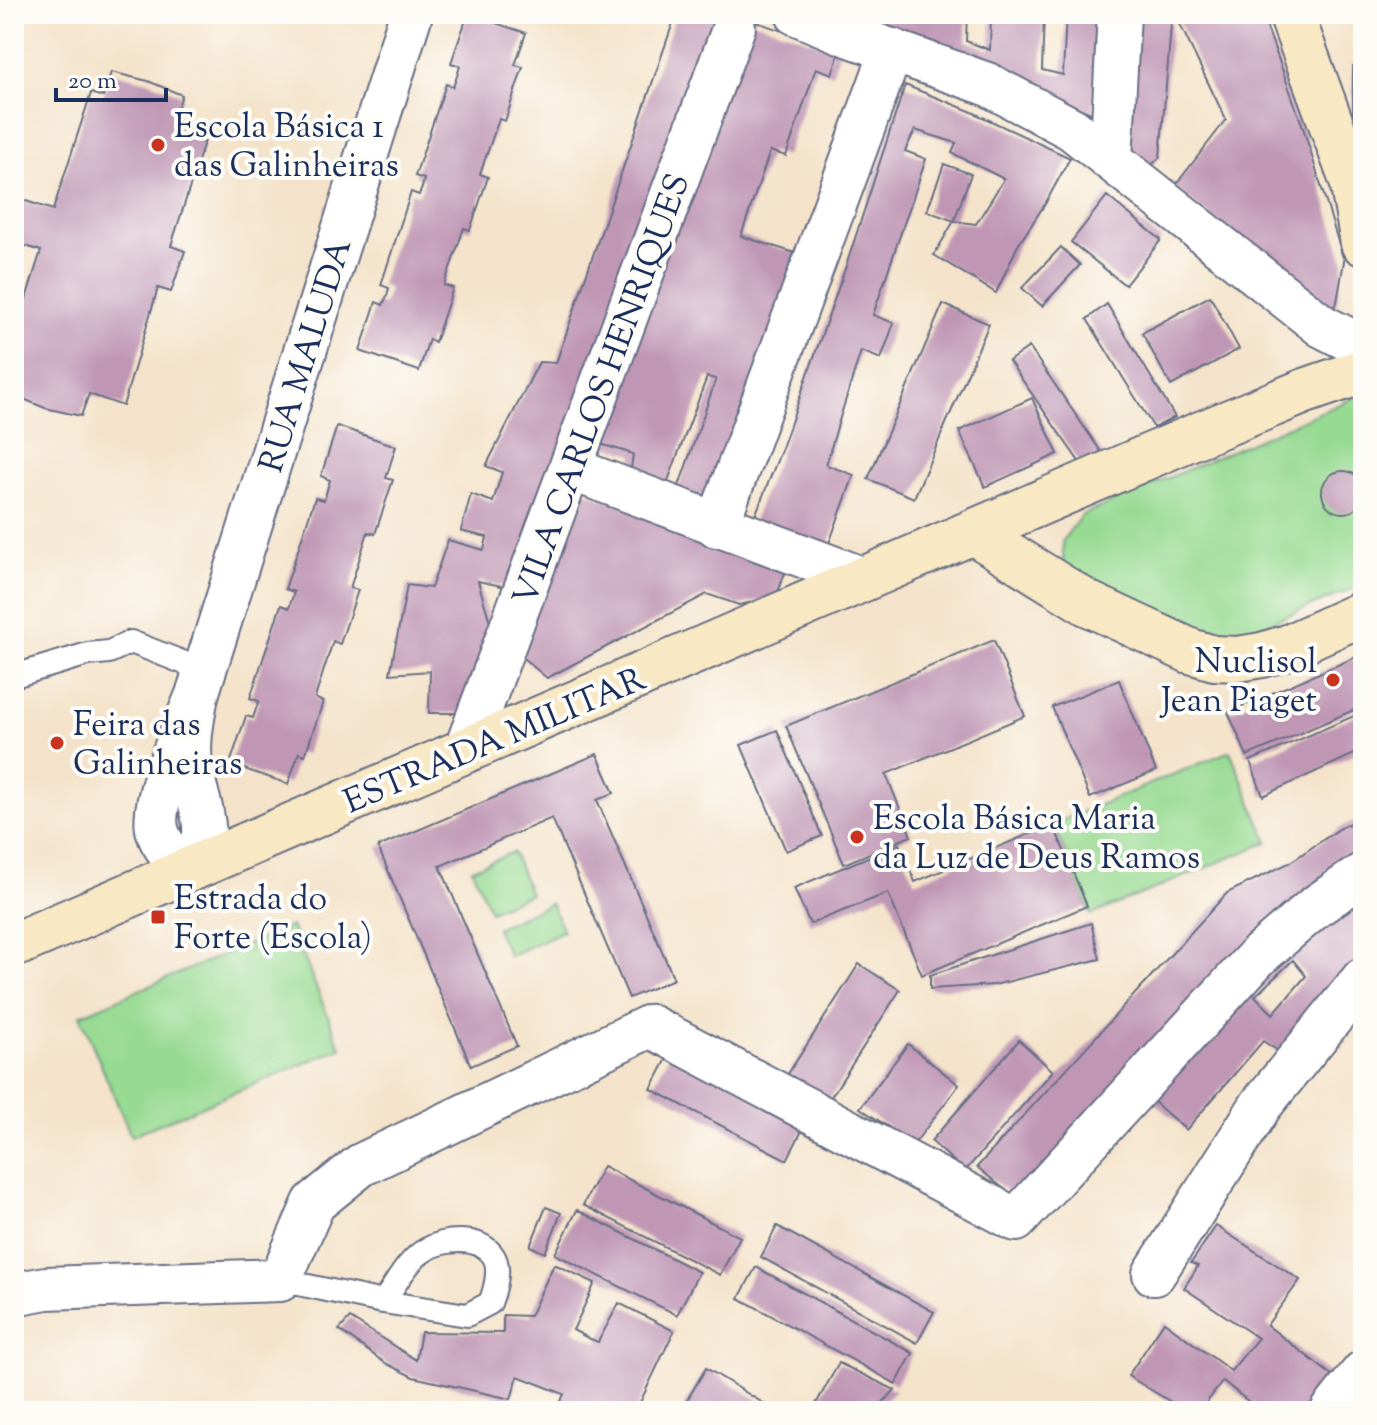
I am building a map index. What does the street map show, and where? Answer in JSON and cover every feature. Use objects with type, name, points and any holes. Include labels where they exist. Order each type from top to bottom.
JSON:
[{"type":"street","name":"RUA MALUDA","points":[[195,868],[204,847],[206,829],[191,763],[190,730],[201,683],[411,14]]},
{"type":"street","points":[[797,14],[987,84],[1072,129],[1322,326],[1363,347]]},
{"type":"street","points":[[1111,159],[1119,14]]},
{"type":"street","points":[[1291,14],[1352,181],[1363,243]]},
{"type":"street","name":"VILA CARLOS HENRIQUES","points":[[465,751],[734,27]]},
{"type":"street","points":[[717,526],[892,50]]},
{"type":"street","name":"ESTRADA MILITAR","points":[[14,945],[1292,396],[1363,371]]},
{"type":"street","points":[[571,469],[864,579]]},
{"type":"street","points":[[973,532],[1087,603],[1190,651],[1214,658],[1238,659],[1262,655],[1288,647],[1363,613]]},
{"type":"street","points":[[14,1294],[46,1288],[280,1280],[314,1203],[361,1165],[650,1026],[1016,1220],[1258,956],[1315,907],[1363,874]]},
{"type":"street","points":[[1154,1274],[1261,1105],[1363,979]]},
{"type":"street","points":[[1332,1411],[1363,1372]]},
{"type":"lane","points":[[14,676],[88,654],[109,652],[131,642],[201,683]]},
{"type":"lane","points":[[280,1280],[383,1302],[467,1315],[490,1303],[495,1291],[497,1264],[491,1252],[470,1242],[452,1241],[427,1249],[412,1262],[383,1302]]},
{"type":"green space","points":[[1363,394],[1363,585],[1249,631],[1209,636],[1083,581],[1064,566],[1062,541],[1082,515]]},
{"type":"green space","points":[[1230,751],[1268,842],[1091,915],[1053,824]]},
{"type":"green space","points":[[513,852],[530,894],[490,911],[472,869]]},
{"type":"green space","points":[[551,903],[563,931],[509,956],[496,928]]},
{"type":"green space","points":[[291,926],[341,1048],[131,1136],[80,1015]]},
{"type":"building","points":[[468,14],[526,33],[515,65],[523,67],[505,121],[499,119],[480,174],[488,177],[470,230],[464,228],[444,285],[453,288],[435,342],[429,339],[419,371],[360,351],[376,302],[383,305],[387,296],[389,288],[381,285],[411,192],[419,195],[422,188],[424,179],[415,176],[446,84],[453,87],[457,76],[460,66],[451,63]]},
{"type":"building","points":[[676,14],[721,14],[516,589],[478,581],[492,629],[476,713],[429,713],[430,671],[390,674],[407,585],[431,588],[448,540],[484,550],[487,537],[461,531],[471,494],[493,502],[502,472],[486,466],[539,362],[556,363]]},
{"type":"building","points":[[848,14],[901,14],[912,19],[912,14],[967,14],[966,41],[990,50],[991,14],[1044,14],[1042,70],[1063,75],[1066,14],[1097,14],[1093,114]]},
{"type":"building","points":[[1136,14],[1172,14],[1160,157],[1149,168],[1126,148]]},
{"type":"building","points":[[1175,14],[1262,14],[1302,124],[1344,261],[1337,302],[1330,313],[1174,187],[1226,120]]},
{"type":"building","points":[[745,18],[840,51],[832,74],[816,68],[786,156],[770,151],[741,236],[798,254],[710,503],[678,489],[716,379],[707,377],[666,486],[630,476],[633,454],[591,441]]},
{"type":"building","points":[[1353,66],[1363,68],[1363,149],[1353,123]]},
{"type":"building","points":[[111,72],[148,81],[182,95],[174,119],[208,130],[171,246],[185,251],[171,292],[158,288],[123,406],[89,394],[81,416],[45,408],[14,395],[17,372],[14,371],[14,337],[41,251],[14,242],[14,197],[53,210],[91,93],[103,97]]},
{"type":"building","points":[[905,85],[970,111],[1070,158],[1017,247],[996,293],[934,255],[954,221],[976,224],[1004,179],[952,153],[956,143],[915,130],[905,151],[926,159],[873,315],[894,323],[881,359],[861,351],[838,424],[826,465],[854,475],[827,549],[753,521],[846,266]]},
{"type":"building","points":[[944,164],[971,174],[954,221],[927,211]]},
{"type":"building","points":[[1107,196],[1161,240],[1125,285],[1071,242]]},
{"type":"building","points":[[1061,247],[1080,265],[1042,306],[1022,288]]},
{"type":"building","points":[[1210,296],[1239,349],[1171,386],[1142,333]]},
{"type":"building","points":[[943,304],[989,324],[914,498],[868,479]]},
{"type":"building","points":[[1107,304],[1175,417],[1154,428],[1087,319]]},
{"type":"building","points":[[1029,347],[1104,456],[1085,470],[1009,361]]},
{"type":"building","points":[[1032,398],[1058,454],[985,487],[959,431]]},
{"type":"building","points":[[337,426],[396,446],[386,478],[393,480],[375,534],[368,532],[350,588],[358,590],[340,644],[333,641],[315,698],[323,702],[305,755],[299,753],[288,784],[230,764],[246,716],[253,718],[259,701],[250,698],[281,605],[289,608],[294,592],[285,589],[315,498],[324,500],[330,480],[321,476]]},
{"type":"building","points":[[1343,471],[1358,477],[1364,492],[1358,507],[1343,513],[1328,507],[1322,492],[1328,477]]},
{"type":"building","points":[[573,487],[787,567],[776,597],[739,605],[707,594],[547,678],[517,653]]},
{"type":"building","points":[[994,640],[1025,716],[886,774],[911,836],[844,864],[786,726]]},
{"type":"building","name":"Nuclisol Jean Piaget","points":[[1363,654],[1363,706],[1247,756],[1228,712]]},
{"type":"building","points":[[1119,680],[1156,771],[1090,798],[1052,707]]},
{"type":"building","points":[[1363,712],[1363,750],[1263,796],[1250,761]]},
{"type":"building","points":[[777,730],[822,836],[786,851],[741,745]]},
{"type":"building","points":[[597,754],[614,793],[597,800],[674,979],[629,998],[552,818],[440,866],[517,1046],[471,1066],[378,847]]},
{"type":"building","points":[[1363,819],[1363,861],[1015,1198],[977,1167],[1227,893],[1289,863],[1345,825]]},
{"type":"building","points":[[1053,824],[1087,906],[922,975],[888,893],[810,924],[794,888],[899,844],[915,882]]},
{"type":"building","points":[[1363,887],[1363,967],[1290,1059],[1263,1041],[1186,1130],[1153,1101],[1248,988]],"holes":[[[1293,960],[1306,976],[1273,1014],[1255,996]]]},
{"type":"building","points":[[1091,923],[1100,959],[994,985],[930,989],[930,975]]},
{"type":"building","points":[[859,964],[900,990],[829,1100],[788,1074]]},
{"type":"building","points":[[1019,1040],[1053,1071],[965,1171],[931,1141]]},
{"type":"building","points":[[908,1044],[959,1085],[914,1144],[860,1108]]},
{"type":"building","points":[[671,1051],[807,1121],[787,1160],[651,1089]]},
{"type":"building","points":[[603,1166],[740,1237],[720,1275],[583,1205]]},
{"type":"building","points":[[546,1207],[561,1213],[545,1253],[530,1246]]},
{"type":"building","points":[[577,1210],[699,1272],[677,1315],[555,1254]]},
{"type":"building","points":[[777,1226],[934,1312],[917,1343],[761,1257]]},
{"type":"building","points":[[1216,1226],[1300,1280],[1267,1325],[1334,1377],[1307,1411],[1260,1411],[1223,1381],[1200,1411],[1186,1411],[1128,1376],[1164,1322],[1231,1371],[1258,1338],[1184,1288],[1198,1266],[1191,1263]]},
{"type":"building","points":[[554,1264],[595,1283],[573,1330],[598,1342],[619,1303],[674,1331],[636,1411],[557,1411],[564,1394],[518,1376],[511,1399],[413,1377],[385,1363],[339,1330],[350,1318],[416,1360],[421,1332],[503,1333],[503,1315],[530,1316]]},
{"type":"building","points":[[756,1267],[913,1353],[896,1384],[739,1298]]},
{"type":"building","points":[[839,1363],[895,1390],[874,1411],[812,1411]]},
{"type":"building","points":[[706,1368],[776,1411],[690,1411],[683,1407]]},
{"type":"place","name":"Escola Básica 1 das Galinheiras","points":[[158,145]]},
{"type":"place","name":"Nuclisol Jean Piaget","points":[[1333,680]]},
{"type":"place","name":"Feira das Galinheiras","points":[[57,743]]},
{"type":"place","name":"Escola Básica Maria da Luz de Deus Ramos","points":[[857,837]]},
{"type":"place","name":"Estrada do Forte (Escola)","points":[[158,917]]}]
